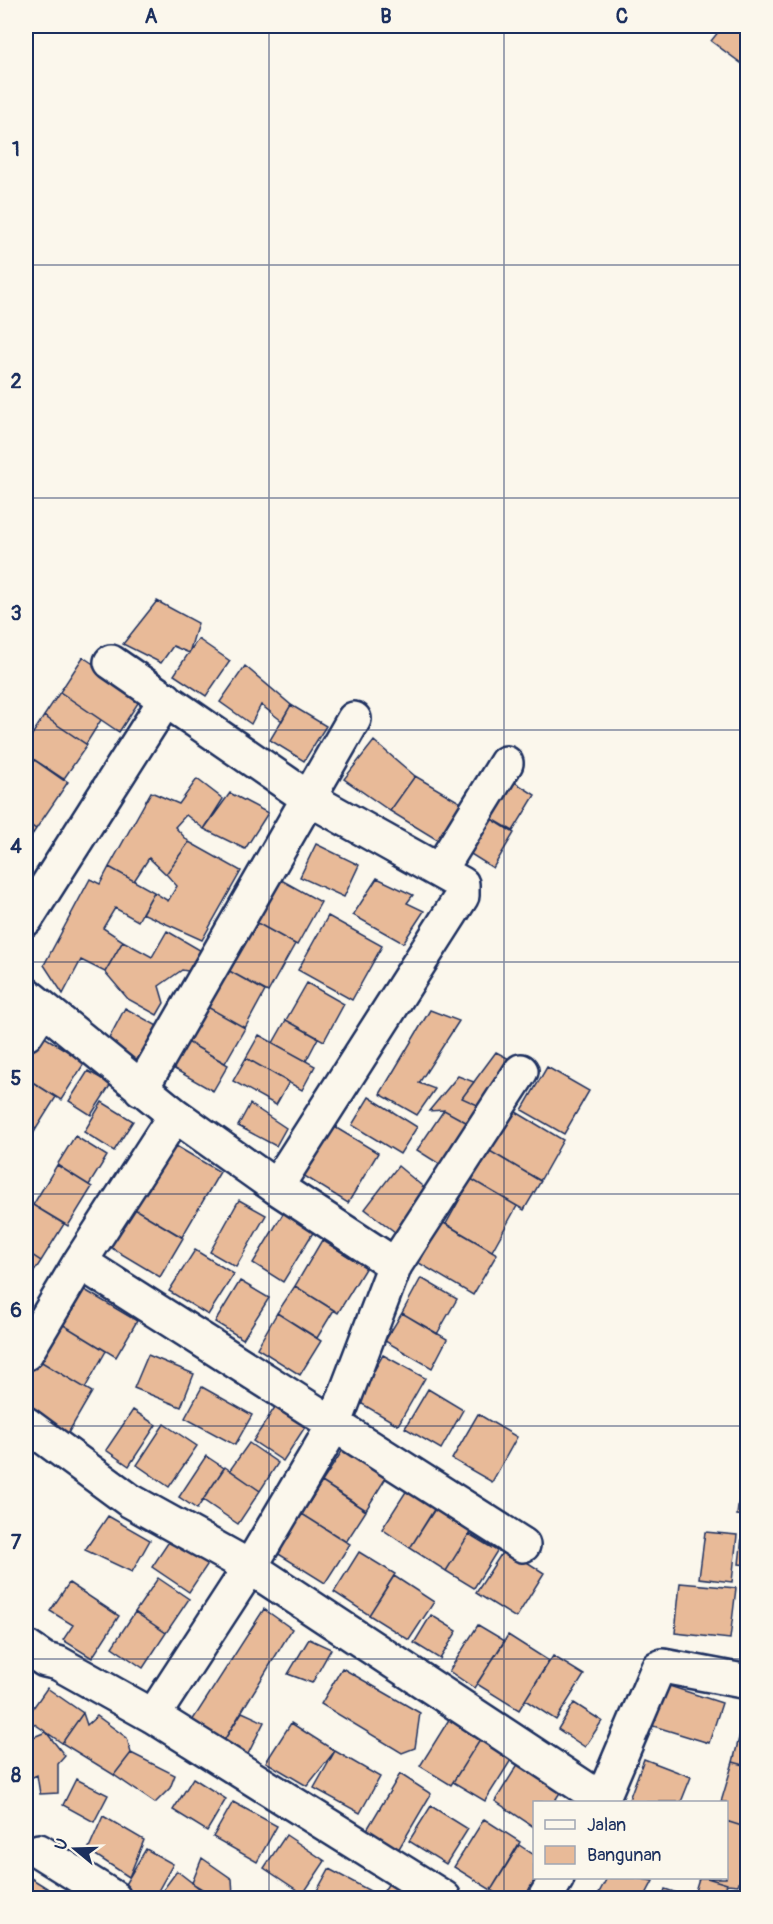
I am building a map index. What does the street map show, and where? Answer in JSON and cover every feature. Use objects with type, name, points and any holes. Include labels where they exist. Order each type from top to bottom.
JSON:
[{"type":"street","points":[[111,662],[308,798],[462,884],[462,896],[276,1187]]},
{"type":"street","points":[[26,919],[166,699]]},
{"type":"street","points":[[141,1089],[354,719]]},
{"type":"street","points":[[440,870],[506,763]]},
{"type":"street","points":[[31,1012],[276,1187],[395,1265]]},
{"type":"street","points":[[153,1716],[250,1567],[334,1425],[395,1265],[521,1071]]},
{"type":"street","points":[[26,1353],[80,1262],[175,1115]]},
{"type":"street","points":[[80,1262],[523,1545]]},
{"type":"street","points":[[26,1424],[129,1500],[250,1567],[602,1801],[654,1672],[658,1668],[663,1666],[747,1682]]},
{"type":"street","points":[[26,1647],[45,1660],[58,1663],[153,1716],[444,1899]]},
{"type":"street","points":[[39,1851],[114,1899]]},
{"type":"street","points":[[545,1899],[556,1879]]},
{"type":"building","points":[[723,26],[748,26],[748,63],[745,66],[711,41]]},
{"type":"building","points":[[157,601],[198,623],[189,653],[173,646],[161,663],[123,644]]},
{"type":"building","points":[[198,639],[230,661],[206,696],[174,675]]},
{"type":"building","points":[[83,657],[142,697],[119,732],[60,692]]},
{"type":"building","points":[[245,666],[291,705],[282,721],[261,705],[251,724],[220,702]]},
{"type":"building","points":[[60,692],[101,720],[86,744],[44,716]]},
{"type":"building","points":[[291,705],[326,726],[304,761],[270,740]]},
{"type":"building","points":[[44,716],[87,745],[63,780],[26,754],[26,744]]},
{"type":"building","points":[[374,741],[415,776],[390,811],[344,779]]},
{"type":"building","points":[[26,754],[68,782],[36,829],[26,822]]},
{"type":"building","points":[[502,774],[535,795],[513,831],[479,811]]},
{"type":"building","points":[[415,776],[468,807],[444,844],[390,811]]},
{"type":"building","points":[[197,779],[223,799],[204,829],[186,815],[175,827],[189,842],[166,874],[149,858],[134,881],[109,867],[151,792],[179,804]]},
{"type":"building","points":[[230,793],[268,813],[245,849],[204,829]]},
{"type":"building","points":[[479,811],[514,833],[493,868],[458,846]]},
{"type":"building","points":[[26,822],[36,829],[26,844]]},
{"type":"building","points":[[189,842],[241,871],[202,940],[142,913],[154,892],[168,901],[177,886],[166,874]]},
{"type":"building","points":[[316,844],[359,865],[344,897],[300,877]]},
{"type":"building","points":[[109,867],[154,892],[138,921],[115,908],[103,928],[123,941],[105,972],[81,960],[63,994],[44,965],[90,879],[100,884]]},
{"type":"building","points":[[274,876],[321,902],[297,945],[250,919]]},
{"type":"building","points":[[377,878],[413,895],[407,903],[424,911],[403,943],[353,915]]},
{"type":"building","points":[[328,916],[382,946],[352,1000],[298,970]]},
{"type":"building","points":[[250,919],[295,944],[268,992],[224,968]]},
{"type":"building","points":[[167,931],[205,953],[193,972],[182,970],[159,986],[164,1003],[157,1015],[128,999],[105,972],[123,941],[152,957]]},
{"type":"building","points":[[224,968],[265,991],[245,1028],[204,1005]]},
{"type":"building","points":[[307,983],[344,1004],[324,1041],[286,1020]]},
{"type":"building","points":[[204,1005],[245,1028],[225,1063],[184,1040]]},
{"type":"building","points":[[125,1008],[161,1028],[141,1067],[104,1048]]},
{"type":"building","points":[[430,1010],[459,1021],[419,1083],[435,1089],[417,1115],[380,1094]]},
{"type":"building","points":[[286,1020],[318,1038],[306,1061],[273,1043]]},
{"type":"building","points":[[38,1033],[85,1062],[61,1100],[26,1078],[26,1052]]},
{"type":"building","points":[[259,1035],[315,1066],[302,1090],[246,1058]]},
{"type":"building","points":[[184,1040],[228,1065],[213,1091],[169,1066]]},
{"type":"building","points":[[496,1052],[515,1062],[482,1107],[462,1098]]},
{"type":"building","points":[[246,1058],[289,1082],[276,1105],[233,1081]]},
{"type":"building","points":[[547,1067],[589,1091],[564,1134],[522,1110]]},
{"type":"building","points":[[88,1071],[111,1084],[91,1115],[69,1101]]},
{"type":"building","points":[[458,1076],[474,1082],[462,1098],[482,1107],[466,1122],[444,1110],[429,1111]]},
{"type":"building","points":[[26,1078],[56,1097],[36,1129],[26,1122]]},
{"type":"building","points":[[369,1097],[417,1127],[400,1154],[352,1125]]},
{"type":"building","points":[[102,1102],[133,1121],[114,1151],[84,1132]]},
{"type":"building","points":[[250,1104],[286,1128],[276,1146],[238,1126]]},
{"type":"building","points":[[511,1109],[563,1140],[540,1181],[488,1150]]},
{"type":"building","points":[[444,1110],[473,1126],[444,1167],[417,1150]]},
{"type":"building","points":[[26,1122],[36,1129],[26,1146]]},
{"type":"building","points":[[328,1123],[378,1153],[348,1203],[298,1172]]},
{"type":"building","points":[[75,1136],[107,1156],[89,1185],[57,1165]]},
{"type":"building","points":[[171,1143],[220,1172],[182,1237],[133,1208]]},
{"type":"building","points":[[488,1150],[541,1181],[524,1210],[471,1179]]},
{"type":"building","points":[[57,1165],[92,1187],[68,1226],[33,1205]]},
{"type":"building","points":[[398,1166],[427,1190],[395,1232],[365,1209]]},
{"type":"building","points":[[471,1179],[517,1206],[492,1251],[446,1224]]},
{"type":"building","points":[[239,1200],[266,1215],[236,1267],[210,1252]]},
{"type":"building","points":[[28,1202],[64,1224],[41,1261],[26,1251],[26,1206]]},
{"type":"building","points":[[133,1208],[183,1238],[160,1277],[110,1247]]},
{"type":"building","points":[[284,1212],[314,1231],[283,1282],[253,1263]]},
{"type":"building","points":[[442,1222],[497,1254],[473,1295],[419,1263]]},
{"type":"building","points":[[322,1240],[366,1267],[338,1313],[295,1286]]},
{"type":"building","points":[[195,1250],[234,1274],[208,1315],[169,1291]]},
{"type":"building","points":[[26,1251],[41,1261],[26,1284]]},
{"type":"building","points":[[421,1278],[457,1299],[437,1334],[402,1313]]},
{"type":"building","points":[[240,1281],[269,1298],[243,1339],[215,1322]]},
{"type":"building","points":[[78,1286],[137,1321],[116,1357],[57,1321]]},
{"type":"building","points":[[295,1286],[334,1310],[317,1338],[277,1313]]},
{"type":"building","points":[[277,1313],[321,1341],[300,1375],[257,1348]]},
{"type":"building","points":[[402,1313],[447,1339],[432,1368],[385,1341]]},
{"type":"building","points":[[57,1321],[106,1351],[85,1388],[35,1358]]},
{"type":"building","points":[[148,1355],[194,1374],[181,1407],[134,1388]]},
{"type":"building","points":[[383,1355],[425,1378],[398,1425],[357,1401]]},
{"type":"building","points":[[35,1358],[92,1392],[67,1435],[26,1410],[26,1374]]},
{"type":"building","points":[[202,1387],[252,1415],[235,1445],[185,1418]]},
{"type":"building","points":[[428,1389],[463,1410],[441,1449],[405,1428]]},
{"type":"building","points":[[277,1404],[307,1424],[283,1461],[253,1441]]},
{"type":"building","points":[[133,1410],[156,1425],[129,1466],[106,1450]]},
{"type":"building","points":[[478,1414],[517,1437],[492,1482],[452,1459]]},
{"type":"building","points":[[164,1424],[197,1446],[169,1487],[137,1465]]},
{"type":"building","points":[[249,1443],[278,1463],[260,1491],[230,1470]]},
{"type":"building","points":[[346,1445],[389,1473],[366,1510],[322,1482]]},
{"type":"building","points":[[206,1456],[224,1468],[197,1509],[179,1497]]},
{"type":"building","points":[[225,1467],[260,1491],[238,1524],[203,1500]]},
{"type":"building","points":[[742,1475],[748,1475],[748,1516],[737,1515]]},
{"type":"building","points":[[322,1482],[366,1511],[346,1542],[302,1514]]},
{"type":"building","points":[[407,1490],[435,1508],[410,1548],[382,1529]]},
{"type":"building","points":[[435,1509],[471,1531],[446,1571],[410,1548]]},
{"type":"building","points":[[302,1514],[350,1544],[325,1583],[277,1553]]},
{"type":"building","points":[[108,1516],[150,1540],[132,1572],[85,1550]]},
{"type":"building","points":[[743,1528],[748,1528],[748,1565],[739,1564]]},
{"type":"building","points":[[705,1532],[737,1535],[732,1582],[699,1578]]},
{"type":"building","points":[[174,1534],[211,1559],[189,1592],[152,1567]]},
{"type":"building","points":[[469,1534],[497,1551],[474,1588],[446,1571]]},
{"type":"building","points":[[505,1548],[544,1573],[516,1618],[476,1593]]},
{"type":"building","points":[[359,1552],[395,1574],[369,1615],[334,1592]]},
{"type":"building","points":[[394,1576],[434,1602],[409,1640],[369,1615]]},
{"type":"building","points":[[158,1578],[189,1599],[166,1633],[135,1612]]},
{"type":"building","points":[[69,1583],[119,1616],[92,1658],[63,1640],[73,1625],[50,1611]]},
{"type":"building","points":[[680,1583],[736,1588],[730,1639],[675,1633]]},
{"type":"building","points":[[264,1609],[292,1629],[223,1742],[192,1721]]},
{"type":"building","points":[[135,1612],[166,1633],[143,1668],[112,1647]]},
{"type":"building","points":[[431,1615],[457,1631],[440,1659],[414,1643]]},
{"type":"building","points":[[478,1625],[505,1641],[474,1688],[449,1671]]},
{"type":"building","points":[[508,1635],[549,1661],[519,1710],[477,1684]]},
{"type":"building","points":[[309,1639],[331,1649],[312,1683],[288,1674]]},
{"type":"building","points":[[553,1656],[584,1675],[556,1720],[525,1700]]},
{"type":"building","points":[[342,1668],[420,1713],[415,1748],[402,1753],[321,1704]]},
{"type":"building","points":[[663,1684],[722,1703],[709,1743],[650,1725]]},
{"type":"building","points":[[47,1688],[83,1713],[62,1743],[26,1718]]},
{"type":"building","points":[[748,1702],[748,1766],[733,1762]]},
{"type":"building","points":[[574,1703],[602,1721],[585,1747],[558,1729]]},
{"type":"building","points":[[242,1712],[264,1722],[247,1756],[223,1742]]},
{"type":"building","points":[[83,1713],[87,1725],[97,1716],[127,1738],[131,1753],[114,1775],[62,1743]]},
{"type":"building","points":[[453,1713],[484,1733],[451,1785],[420,1766]]},
{"type":"building","points":[[291,1723],[335,1751],[307,1786],[266,1762]]},
{"type":"building","points":[[46,1732],[65,1756],[58,1764],[58,1793],[40,1794],[37,1775],[26,1780],[26,1740]]},
{"type":"building","points":[[480,1739],[511,1760],[485,1801],[453,1782]]},
{"type":"building","points":[[335,1751],[380,1777],[360,1813],[314,1788]]},
{"type":"building","points":[[131,1753],[175,1775],[170,1788],[155,1803],[114,1775]]},
{"type":"building","points":[[644,1759],[691,1777],[681,1801],[628,1801]]},
{"type":"building","points":[[520,1761],[563,1788],[555,1801],[533,1801],[533,1826],[495,1801]]},
{"type":"building","points":[[733,1762],[748,1766],[748,1828],[728,1822],[728,1801],[721,1801]]},
{"type":"building","points":[[400,1774],[431,1794],[397,1852],[365,1833]]},
{"type":"building","points":[[193,1778],[226,1799],[207,1831],[173,1810]]},
{"type":"building","points":[[76,1779],[108,1795],[94,1822],[63,1805]]},
{"type":"building","points":[[233,1802],[277,1826],[257,1862],[213,1837]]},
{"type":"building","points":[[431,1806],[468,1829],[446,1864],[409,1841]]},
{"type":"building","points":[[103,1816],[144,1840],[129,1877],[88,1850]]},
{"type":"building","points":[[484,1819],[520,1842],[491,1890],[454,1867]]},
{"type":"building","points":[[728,1822],[748,1828],[748,1856],[738,1885],[710,1879],[728,1879]]},
{"type":"building","points":[[286,1835],[325,1861],[303,1894],[264,1868]]},
{"type":"building","points":[[519,1845],[533,1854],[533,1879],[540,1879],[527,1898],[503,1898],[491,1890]]},
{"type":"building","points":[[146,1849],[173,1864],[154,1898],[134,1898],[121,1891]]},
{"type":"building","points":[[202,1858],[232,1879],[233,1895],[217,1898],[192,1883]]},
{"type":"building","points":[[329,1869],[374,1893],[371,1898],[313,1898]]},
{"type":"building","points":[[177,1871],[204,1892],[200,1898],[167,1898],[160,1894]]},
{"type":"building","points":[[26,1875],[63,1898],[26,1898]]},
{"type":"building","points":[[606,1879],[653,1881],[644,1898],[596,1898]]},
{"type":"building","points":[[699,1879],[710,1879],[727,1884],[722,1898],[693,1898]]},
{"type":"building","points":[[389,1883],[414,1898],[379,1898]]},
{"type":"building","points":[[665,1889],[692,1898],[662,1898]]}]
